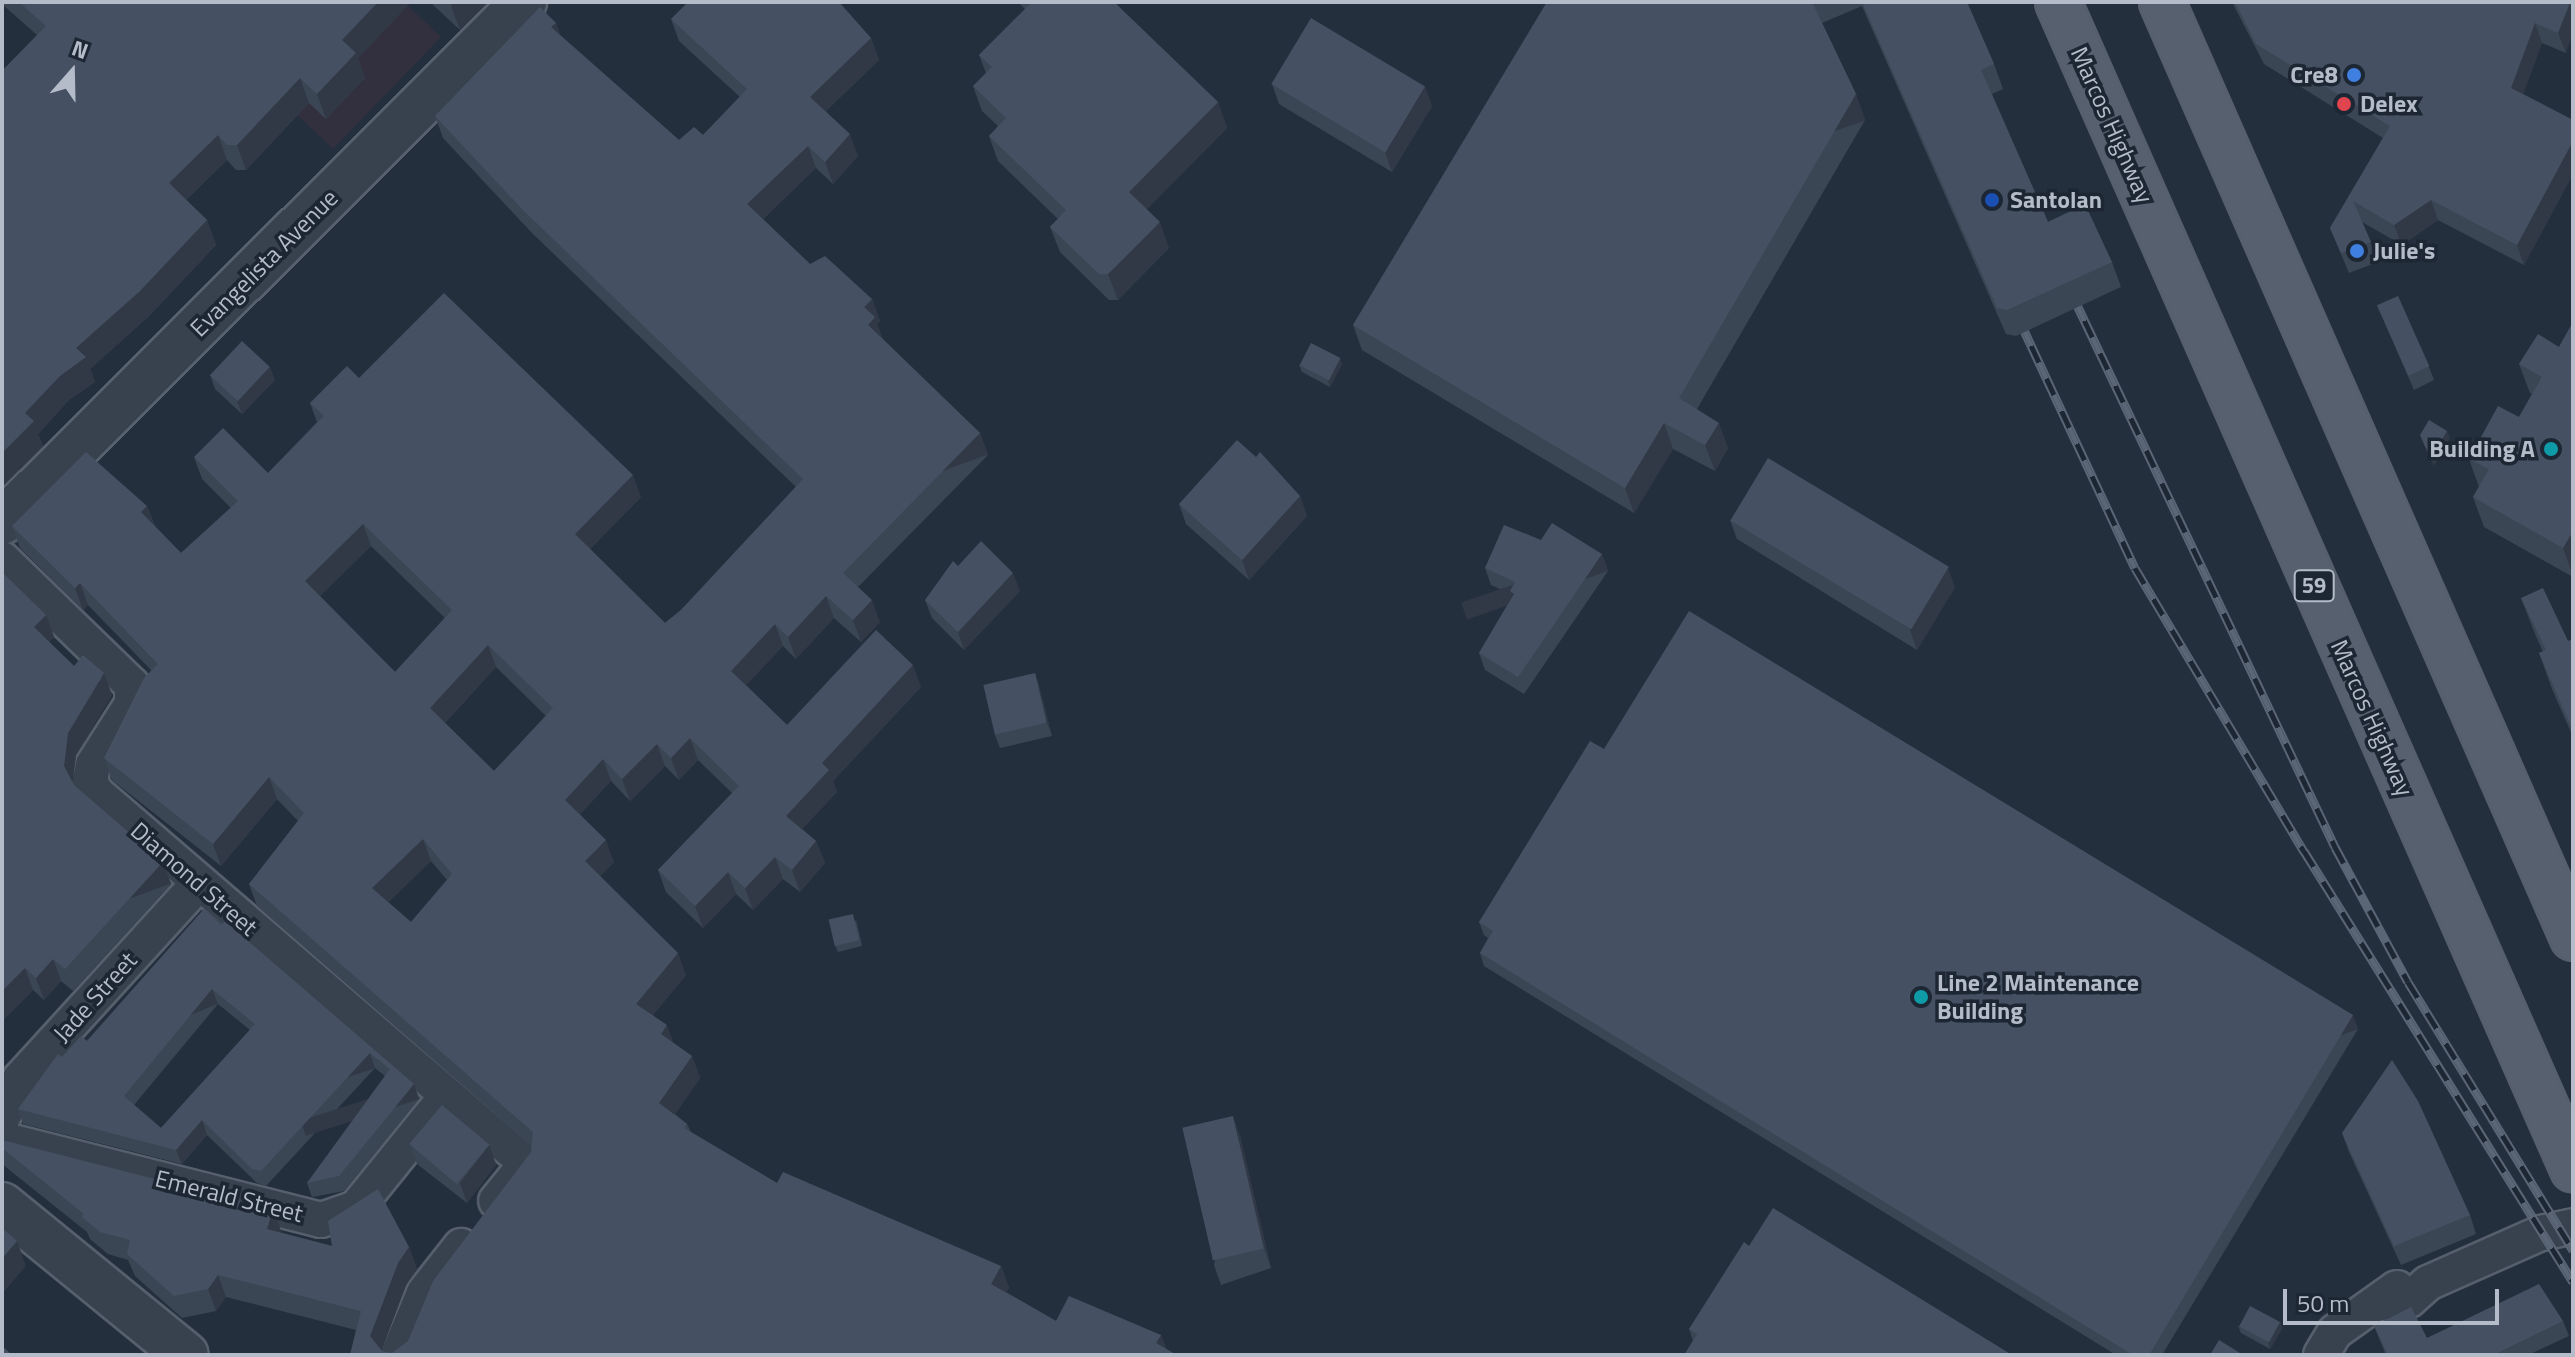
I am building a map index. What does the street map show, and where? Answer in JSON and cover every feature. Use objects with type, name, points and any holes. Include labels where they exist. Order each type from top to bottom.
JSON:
[{"type":"main road","name":"Marcos Highway","points":[[2058,2],[2573,1169]]},
{"type":"main road","points":[[2162,2],[2573,938]]},
{"type":"street","name":"Evangelista Avenue","points":[[2,522],[524,2]]},
{"type":"street","name":"Diamond Street","points":[[2,559],[132,685],[132,704],[93,765],[90,780],[95,792],[523,1162],[424,1293],[398,1355]]},
{"type":"street","name":"Jade Street","points":[[4,1133],[20,1079],[198,884]]},
{"type":"street","name":"Emerald Street","points":[[4,1133],[321,1220],[356,1208],[446,1097]]},
{"type":"street","points":[[2,1205],[186,1355]]},
{"type":"street","points":[[2334,1347],[2402,1284],[2428,1283],[2541,1233],[2573,1226]]},
{"type":"shaded area","points":[[178,2],[404,2],[441,37],[333,149]]},
{"type":"building","points":[[19,2],[378,2],[342,40],[356,53],[317,94],[300,78],[237,145],[227,145],[218,135],[169,183],[207,220],[140,291],[76,348],[86,357],[60,376],[25,413],[34,421],[2,453],[2,71],[46,26]]},
{"type":"building","points":[[688,2],[839,2],[871,38],[810,97],[850,134],[825,162],[808,146],[747,204],[810,264],[825,256],[872,299],[864,307],[875,317],[868,325],[980,433],[843,573],[872,600],[853,620],[826,596],[788,637],[775,624],[731,671],[787,725],[876,630],[913,665],[822,763],[829,770],[786,816],[816,841],[792,870],[775,857],[745,888],[728,872],[695,906],[658,870],[739,786],[690,738],[671,758],[657,744],[622,779],[603,759],[565,800],[606,840],[585,861],[678,953],[636,1004],[667,1025],[661,1034],[692,1056],[659,1103],[687,1124],[684,1128],[777,1183],[783,1172],[1001,1266],[991,1284],[1056,1321],[1069,1296],[1161,1335],[1156,1343],[1177,1355],[350,1355],[361,1311],[218,1275],[208,1289],[174,1296],[127,1254],[130,1240],[100,1232],[82,1217],[84,1214],[2,1148],[2,1140],[273,1209],[267,1229],[332,1246],[328,1221],[378,1189],[409,1247],[398,1263],[370,1336],[382,1351],[392,1353],[408,1341],[433,1281],[531,1152],[533,1132],[249,884],[304,813],[269,777],[213,844],[104,758],[144,678],[158,664],[80,583],[75,588],[12,526],[86,452],[147,506],[141,512],[181,553],[238,501],[194,457],[223,428],[268,473],[324,416],[310,403],[347,366],[359,378],[444,293],[633,475],[575,534],[665,623],[681,610],[803,479],[524,211],[435,116],[540,7],[556,23],[551,27],[679,140],[694,127],[703,135],[747,89],[671,19]],"holes":[[[363,524],[452,610],[395,672],[305,581]],[[488,645],[553,708],[494,771],[430,708]],[[423,839],[452,874],[411,922],[372,888]]]},
{"type":"building","points":[[1032,2],[1114,2],[1218,102],[1129,192],[1160,222],[1108,274],[1099,274],[1050,227],[1066,210],[989,136],[1006,118],[973,86],[992,67],[979,55]]},
{"type":"building","points":[[1547,2],[1812,2],[1856,94],[1679,398],[1719,423],[1705,445],[1664,423],[1625,488],[1353,325]]},
{"type":"building","name":"Santolan","points":[[1862,2],[1967,2],[1994,64],[1981,70],[2048,222],[2085,204],[2112,262],[2007,310],[1997,308]]},
{"type":"building","points":[[2235,2],[2570,3],[2558,33],[2535,23],[2511,88],[2573,120],[2573,141],[2517,245],[2431,200],[2394,225],[2353,201],[2371,242],[2341,253],[2330,228],[2390,126],[2256,44]]},
{"type":"building","points":[[1311,18],[1425,87],[1385,153],[1271,84]]},
{"type":"building","points":[[2398,296],[2429,366],[2408,376],[2377,305]]},
{"type":"building","points":[[2573,322],[2573,531],[2563,548],[2473,497],[2489,469],[2469,459],[2498,406],[2519,417],[2542,377],[2519,364],[2538,334],[2559,347]]},
{"type":"building","points":[[242,341],[270,367],[238,401],[210,375]]},
{"type":"building","points":[[1311,343],[1340,358],[1329,380],[1300,365]]},
{"type":"building","points":[[2429,420],[2447,431],[2431,460],[2420,435]]},
{"type":"building","points":[[1237,440],[1256,457],[1260,452],[1300,496],[1242,560],[1179,504]]},
{"type":"building","points":[[1768,458],[1949,567],[1911,629],[1730,521]]},
{"type":"building","points":[[1552,523],[1602,554],[1518,677],[1479,653],[1514,594],[1510,591],[1515,582],[1485,568],[1504,525],[1541,540]]},
{"type":"building","points":[[981,541],[1013,573],[958,632],[925,600],[953,561],[958,566]]},
{"type":"building","points":[[2,572],[46,615],[34,627],[74,666],[83,655],[104,673],[68,733],[64,766],[74,785],[163,862],[65,969],[53,959],[36,978],[25,968],[2,991]]},
{"type":"building","points":[[2543,588],[2568,641],[2573,639],[2573,731],[2539,653],[2546,650],[2521,598]]},
{"type":"building","name":"Line 2 Maintenance Building","points":[[1689,611],[2353,1015],[2149,1355],[2133,1355],[1480,953],[1493,931],[1479,922],[1590,741],[1604,749]]},
{"type":"building","points":[[1035,673],[1046,723],[995,735],[983,685]]},
{"type":"building","points":[[204,909],[221,925],[225,921],[414,1084],[339,1176],[307,1183],[390,1069],[370,1053],[261,1171],[252,1169],[202,1120],[176,1150],[18,1109],[58,1054],[62,1057],[81,1036],[87,1041]],"holes":[[[212,989],[255,1024],[161,1128],[124,1096]]]},
{"type":"building","points":[[853,914],[859,940],[835,946],[829,920]]},
{"type":"building","points":[[2392,1060],[2418,1101],[2470,1215],[2394,1246],[2342,1133]]},
{"type":"building","points":[[442,1105],[489,1145],[457,1184],[409,1144]]},
{"type":"building","points":[[1233,1116],[1264,1249],[1213,1260],[1182,1128]]},
{"type":"building","points":[[1773,1208],[2012,1355],[1684,1355],[1697,1334],[1689,1329],[1744,1242],[1749,1246]]},
{"type":"building","points":[[2,1228],[17,1241],[2,1259]]},
{"type":"building","points":[[2539,1284],[2563,1321],[2493,1355],[2388,1355],[2374,1326],[2411,1307],[2427,1338]]},
{"type":"building","points":[[2250,1306],[2280,1322],[2269,1342],[2239,1326]]},
{"type":"building","points":[[2219,1340],[2240,1353],[2210,1355]]},
{"type":"building","points":[[2,1346],[12,1355],[2,1355]]},
{"type":"railway","points":[[2069,288],[2335,847],[2408,982],[2573,1250]]},
{"type":"railway","points":[[2016,313],[2135,568],[2304,851],[2573,1282]]},
{"type":"place","name":"Cre8","points":[[2354,75]]},
{"type":"place","name":"Delex","points":[[2344,104]]},
{"type":"place","name":"Santolan","points":[[1992,200]]},
{"type":"place","name":"Julie's","points":[[2357,251]]},
{"type":"place","name":"Building A","points":[[2551,449]]},
{"type":"place","name":"Line 2 Maintenance Building","points":[[1921,997]]}]
